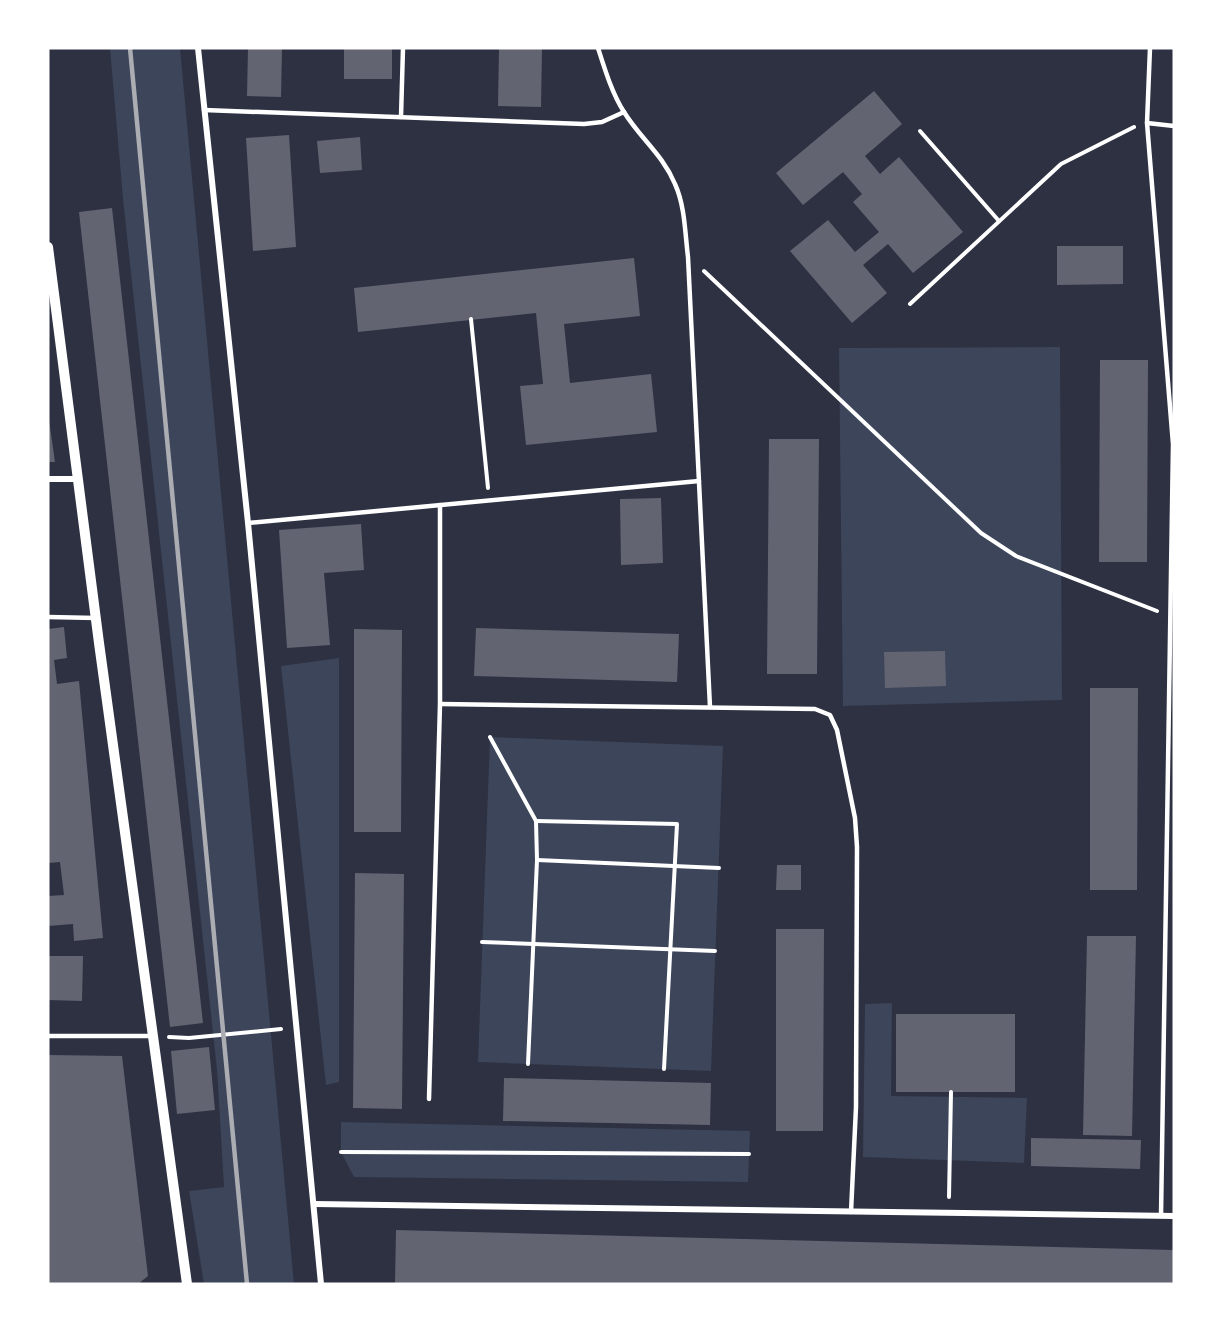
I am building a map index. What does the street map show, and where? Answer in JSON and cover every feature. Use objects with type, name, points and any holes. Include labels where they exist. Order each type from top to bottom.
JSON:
[{"type":"street","points":[[198,48],[248,523],[321,1284]]},
{"type":"street","points":[[48,247],[187,1284]]},
{"type":"street","points":[[48,479],[79,479]]},
{"type":"street","points":[[314,1204],[1174,1216]]},
{"type":"lane","points":[[401,117],[403,48]]},
{"type":"lane","points":[[598,48],[610,84],[624,112],[664,160],[676,185],[684,213],[710,707]]},
{"type":"lane","points":[[1150,48],[1147,123],[1173,444],[1161,1216]]},
{"type":"lane","points":[[204,110],[584,124],[602,122],[624,112]]},
{"type":"lane","points":[[1147,123],[1174,126]]},
{"type":"lane","points":[[248,523],[699,481]]},
{"type":"lane","points":[[429,1099],[440,704],[440,505]]},
{"type":"lane","points":[[48,617],[96,618]]},
{"type":"lane","points":[[440,704],[815,709],[830,715],[837,730],[855,818],[857,847],[856,1107],[851,1212]]},
{"type":"lane","points":[[48,1036],[152,1036]]},
{"type":"path","points":[[910,304],[1061,164],[1133,127],[1147,123]]},
{"type":"path","points":[[920,131],[999,221]]},
{"type":"path","points":[[688,257],[981,533],[1016,556],[1169,615]]},
{"type":"path","points":[[471,319],[489,500]]},
{"type":"path","points":[[490,737],[536,821],[537,860],[528,1064]]},
{"type":"path","points":[[536,821],[677,824],[664,1069]]},
{"type":"path","points":[[537,860],[719,868]]},
{"type":"path","points":[[482,942],[715,951]]},
{"type":"path","points":[[152,1036],[189,1038],[297,1028]]},
{"type":"path","points":[[949,1213],[951,1092]]},
{"type":"path","points":[[341,1152],[749,1154]]},
{"type":"shaded area","points":[[110,48],[180,48],[294,1284],[204,1284],[189,1191],[224,1187],[217,1070],[123,199]]},
{"type":"shaded area","points":[[1060,347],[1062,700],[843,706],[839,348]]},
{"type":"shaded area","points":[[339,658],[339,1082],[326,1085],[281,666]]},
{"type":"shaded area","points":[[490,737],[723,746],[711,1071],[478,1062]]},
{"type":"shaded area","points":[[892,1003],[891,1096],[1027,1098],[1024,1163],[863,1157],[865,1004]]},
{"type":"shaded area","points":[[341,1122],[750,1131],[748,1182],[354,1177],[341,1152]]},
{"type":"building","points":[[248,48],[282,48],[281,97],[247,96]]},
{"type":"building","points":[[344,48],[392,48],[392,79],[344,79]]},
{"type":"building","points":[[499,48],[542,48],[541,107],[498,106]]},
{"type":"building","points":[[874,91],[902,124],[865,156],[880,174],[899,157],[963,232],[913,273],[888,244],[863,265],[887,293],[852,323],[790,251],[828,220],[855,252],[879,232],[853,202],[862,194],[843,172],[803,205],[776,173]]},
{"type":"building","points":[[289,135],[296,247],[253,251],[246,138]]},
{"type":"building","points":[[360,137],[362,170],[320,173],[317,141]]},
{"type":"building","points":[[112,208],[203,1023],[170,1027],[79,212]]},
{"type":"building","points":[[1057,246],[1123,246],[1123,284],[1057,285]]},
{"type":"building","points":[[634,258],[640,316],[564,324],[570,383],[651,374],[657,432],[526,445],[520,386],[543,384],[536,313],[358,332],[354,288]]},
{"type":"building","points":[[1100,360],[1148,360],[1147,562],[1099,562]]},
{"type":"building","points":[[49,420],[55,462],[48,462]]},
{"type":"building","points":[[769,439],[819,439],[817,674],[767,674]]},
{"type":"building","points":[[661,498],[663,563],[621,565],[620,499]]},
{"type":"building","points":[[361,524],[364,570],[324,573],[330,645],[287,648],[279,530]]},
{"type":"building","points":[[64,627],[67,658],[54,660],[57,684],[79,681],[103,938],[74,941],[73,924],[48,926],[48,896],[64,895],[60,862],[48,863],[48,629]]},
{"type":"building","points":[[476,628],[679,634],[677,682],[474,676]]},
{"type":"building","points":[[354,629],[402,630],[401,832],[354,832]]},
{"type":"building","points":[[945,651],[946,686],[885,688],[884,652]]},
{"type":"building","points":[[1090,688],[1138,688],[1137,890],[1090,890]]},
{"type":"building","points":[[777,865],[801,865],[801,890],[776,890]]},
{"type":"building","points":[[355,873],[404,874],[402,1109],[353,1108]]},
{"type":"building","points":[[776,929],[824,929],[823,1131],[776,1131]]},
{"type":"building","points":[[1087,936],[1136,936],[1132,1136],[1083,1135]]},
{"type":"building","points":[[48,956],[83,956],[82,1001],[48,1000]]},
{"type":"building","points":[[896,1014],[1015,1014],[1015,1092],[896,1092]]},
{"type":"building","points":[[209,1047],[215,1110],[177,1114],[171,1051]]},
{"type":"building","points":[[48,1055],[122,1056],[148,1276],[138,1284],[48,1284]]},
{"type":"building","points":[[504,1078],[711,1083],[710,1125],[503,1121]]},
{"type":"building","points":[[1031,1138],[1141,1140],[1140,1169],[1031,1166]]},
{"type":"building","points":[[396,1230],[1174,1250],[1174,1284],[395,1284]]},
{"type":"railway","points":[[130,48],[247,1284]]}]
